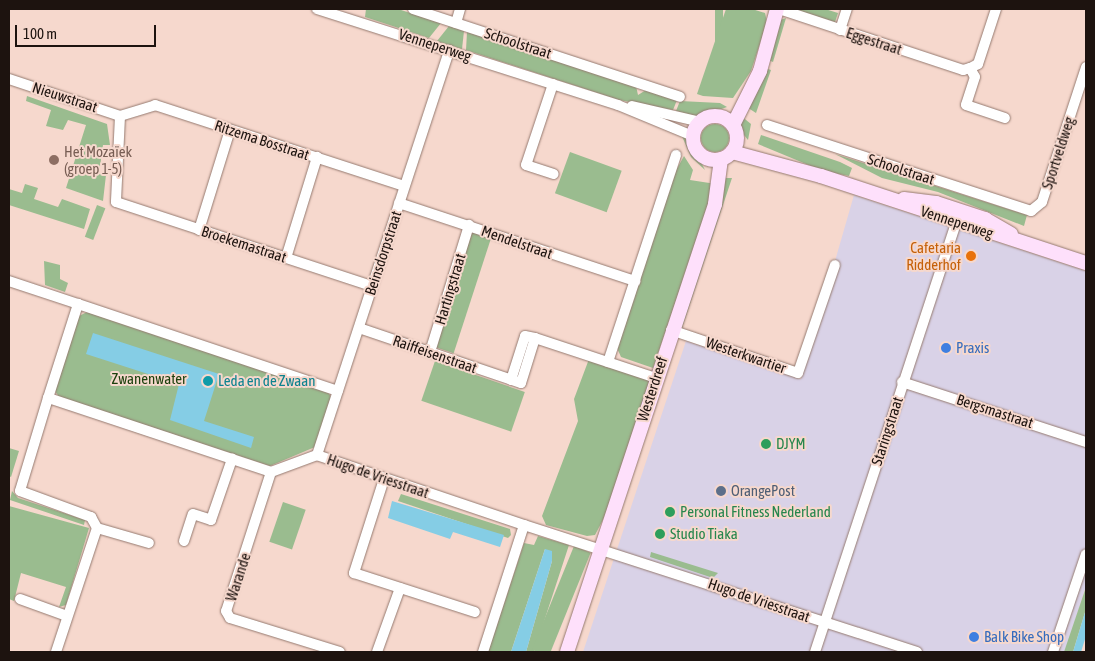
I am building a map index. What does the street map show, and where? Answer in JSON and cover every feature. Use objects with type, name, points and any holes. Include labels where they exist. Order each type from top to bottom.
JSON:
[{"type":"street","name":"Venneperweg","points":[[317,9],[347,13],[448,50],[618,105],[693,136]]},
{"type":"street","name":"Schoolstraat","points":[[412,9],[680,97]]},
{"type":"street","points":[[456,23],[460,9]]},
{"type":"street","points":[[768,38],[748,81],[721,116],[700,122],[693,136],[697,151],[705,158],[727,155],[735,130],[760,71],[768,38],[778,9]]},
{"type":"street","name":"Eggestraat","points":[[778,9],[963,70],[970,68]]},
{"type":"street","points":[[840,30],[847,9]]},
{"type":"street","points":[[996,9],[978,64],[970,68],[975,77],[966,105],[1005,118]]},
{"type":"street","name":"Beinsdorpstraat","points":[[317,455],[448,50]]},
{"type":"street","name":"Sportveldweg","points":[[1036,209],[1042,202],[1086,66]]},
{"type":"street","name":"Nieuwstraat","points":[[9,79],[120,116]]},
{"type":"street","points":[[553,84],[526,166],[554,174]]},
{"type":"street","name":"Ritzema Bosstraat","points":[[120,116],[152,104],[404,186]]},
{"type":"street","name":"Venneperweg","points":[[618,105],[700,122]]},
{"type":"street","name":"Broekemastraat","points":[[120,116],[116,202],[372,286]]},
{"type":"street","points":[[721,116],[735,130]]},
{"type":"street","name":"Schoolstraat","points":[[767,125],[1036,209]]},
{"type":"street","points":[[199,230],[230,130]]},
{"type":"street","name":"Venneperweg","points":[[735,130],[821,176]]},
{"type":"street","points":[[608,362],[676,155]]},
{"type":"street","name":"Venneperweg","points":[[727,155],[821,176],[889,198],[958,217],[1086,263]]},
{"type":"street","name":"Westerdreef","points":[[567,652],[671,330],[715,204],[727,155]]},
{"type":"street","points":[[286,258],[317,157]]},
{"type":"street","name":"Westerdreef","points":[[705,158],[705,229]]},
{"type":"street","name":"Mendelstraat","points":[[399,203],[635,282]]},
{"type":"street","name":"Staringstraat","points":[[815,652],[902,382],[958,217]]},
{"type":"street","name":"Hartingstraat","points":[[430,352],[469,226]]},
{"type":"street","name":"Westerkwartier","points":[[671,330],[798,373],[835,266]]},
{"type":"street","points":[[9,281],[338,391]]},
{"type":"street","points":[[56,652],[97,528],[91,516],[25,495],[14,482],[48,398],[78,304]]},
{"type":"street","name":"Raiffeisenstraat","points":[[358,328],[522,383],[535,338],[656,378]]},
{"type":"street","name":"Bergsmastraat","points":[[902,382],[1086,442]]},
{"type":"street","points":[[48,398],[271,472],[317,455]]},
{"type":"street","name":"Hugo de Vriesstraat","points":[[317,455],[524,525]]},
{"type":"street","points":[[184,541],[193,514],[211,520],[232,459]]},
{"type":"street","name":"Warande","points":[[271,472],[226,611],[230,618],[340,652]]},
{"type":"street","points":[[384,479],[354,572],[475,612]]},
{"type":"street","points":[[483,652],[524,525],[601,548]]},
{"type":"street","points":[[97,528],[149,543]]},
{"type":"street","name":"Hugo de Vriesstraat","points":[[601,548],[916,652]]},
{"type":"street","points":[[1053,652],[1086,554]]},
{"type":"street","points":[[377,652],[400,588]]},
{"type":"street","points":[[20,599],[67,616]]},
{"type":"shaded area","points":[[854,195],[1086,271],[1086,586],[1065,652],[583,652],[686,341],[801,379]]},
{"type":"green space","points":[[366,9],[398,9],[441,23],[429,38],[365,17]]},
{"type":"green space","points":[[715,9],[723,9],[723,95],[715,95]]},
{"type":"green space","points":[[726,9],[752,9],[765,13],[767,22],[751,71],[733,98],[703,96],[697,94]]},
{"type":"green space","points":[[825,9],[838,13],[835,22],[795,10]]},
{"type":"green space","points":[[786,18],[773,62],[766,59],[780,20]]},
{"type":"green space","points":[[449,26],[464,31],[462,49],[437,41]]},
{"type":"green space","points":[[467,32],[636,86],[638,95],[646,90],[677,100],[673,110],[619,100],[466,50]]},
{"type":"green space","points":[[765,68],[771,70],[756,113],[745,106]]},
{"type":"green space","points":[[27,96],[107,124],[110,145],[103,145],[99,174],[106,175],[103,201],[66,188],[86,125],[68,120],[63,130],[46,126],[51,110],[26,101]]},
{"type":"green space","points":[[680,101],[720,103],[727,107],[699,117],[676,111]]},
{"type":"green space","points":[[740,115],[751,124],[748,140],[740,130]]},
{"type":"green space","points":[[715,124],[725,128],[729,138],[725,148],[715,152],[705,148],[701,138],[705,128]]},
{"type":"green space","points":[[681,134],[687,136],[705,170],[691,157]]},
{"type":"green space","points":[[761,135],[840,162],[852,168],[849,176],[823,171],[758,144]]},
{"type":"green space","points":[[570,152],[622,171],[607,212],[555,193]]},
{"type":"green space","points":[[835,154],[1027,215],[1024,226],[938,192],[882,178]]},
{"type":"green space","points":[[684,156],[693,170],[690,180],[716,184],[653,368],[621,357],[617,348],[674,174]]},
{"type":"green space","points":[[722,178],[732,178],[682,328],[680,324]]},
{"type":"green space","points":[[25,184],[38,188],[34,199],[58,207],[62,199],[90,209],[84,229],[9,205],[9,189],[22,193]]},
{"type":"green space","points":[[97,205],[105,208],[93,240],[85,237]]},
{"type":"green space","points":[[472,232],[491,238],[454,353],[435,347]]},
{"type":"green space","points":[[44,261],[60,265],[60,279],[68,283],[65,292],[45,285]]},
{"type":"green space","name":"Zwanenwater","points":[[87,312],[328,392],[331,397],[315,447],[270,466],[59,397],[55,391],[79,316]]},
{"type":"green space","points":[[589,359],[650,380],[605,516],[595,535],[587,536],[546,525],[542,516],[578,421],[574,399]]},
{"type":"green space","points":[[435,361],[525,392],[511,432],[421,401]]},
{"type":"green space","points":[[9,448],[19,451],[11,477],[9,476]]},
{"type":"green space","points":[[12,491],[18,498],[85,520],[84,525],[10,500]]},
{"type":"green space","points":[[401,494],[510,529],[511,535],[508,538],[398,501]]},
{"type":"green space","points":[[283,502],[306,510],[292,550],[269,542]]},
{"type":"green space","points":[[9,506],[89,528],[66,605],[59,607],[66,587],[21,573],[14,601],[9,599]]},
{"type":"green space","points":[[538,536],[569,545],[534,652],[526,652],[552,561],[545,549],[511,652],[488,652],[524,543],[534,545]]},
{"type":"green space","points":[[574,546],[591,553],[551,652],[537,652],[532,650]]},
{"type":"green space","points":[[651,552],[718,573],[713,578],[650,557]]},
{"type":"green space","points":[[1086,587],[1086,609],[1073,652],[1064,652]]},
{"type":"water","points":[[93,333],[219,374],[204,421],[254,437],[251,448],[170,420],[179,384],[86,354]]},
{"type":"water","points":[[392,501],[504,535],[500,547],[453,532],[450,539],[388,518]]},
{"type":"water","points":[[545,549],[552,551],[552,561],[526,652],[511,652]]},
{"type":"water","points":[[1086,609],[1086,636],[1081,652],[1073,652]]},
{"type":"place","name":"Het Mozaïek (groep 1-5)","points":[[54,160]]},
{"type":"place","name":"Cafetaria Ridderhof","points":[[971,256]]},
{"type":"place","name":"Praxis","points":[[946,348]]},
{"type":"place","name":"Leda en de Zwaan","points":[[208,381]]},
{"type":"place","name":"DJYM","points":[[766,444]]},
{"type":"place","name":"OrangePost","points":[[721,491]]},
{"type":"place","name":"Personal Fitness Nederland","points":[[670,512]]},
{"type":"place","name":"Studio Tiaka","points":[[660,534]]},
{"type":"place","name":"Balk Bike Shop","points":[[974,637]]}]
